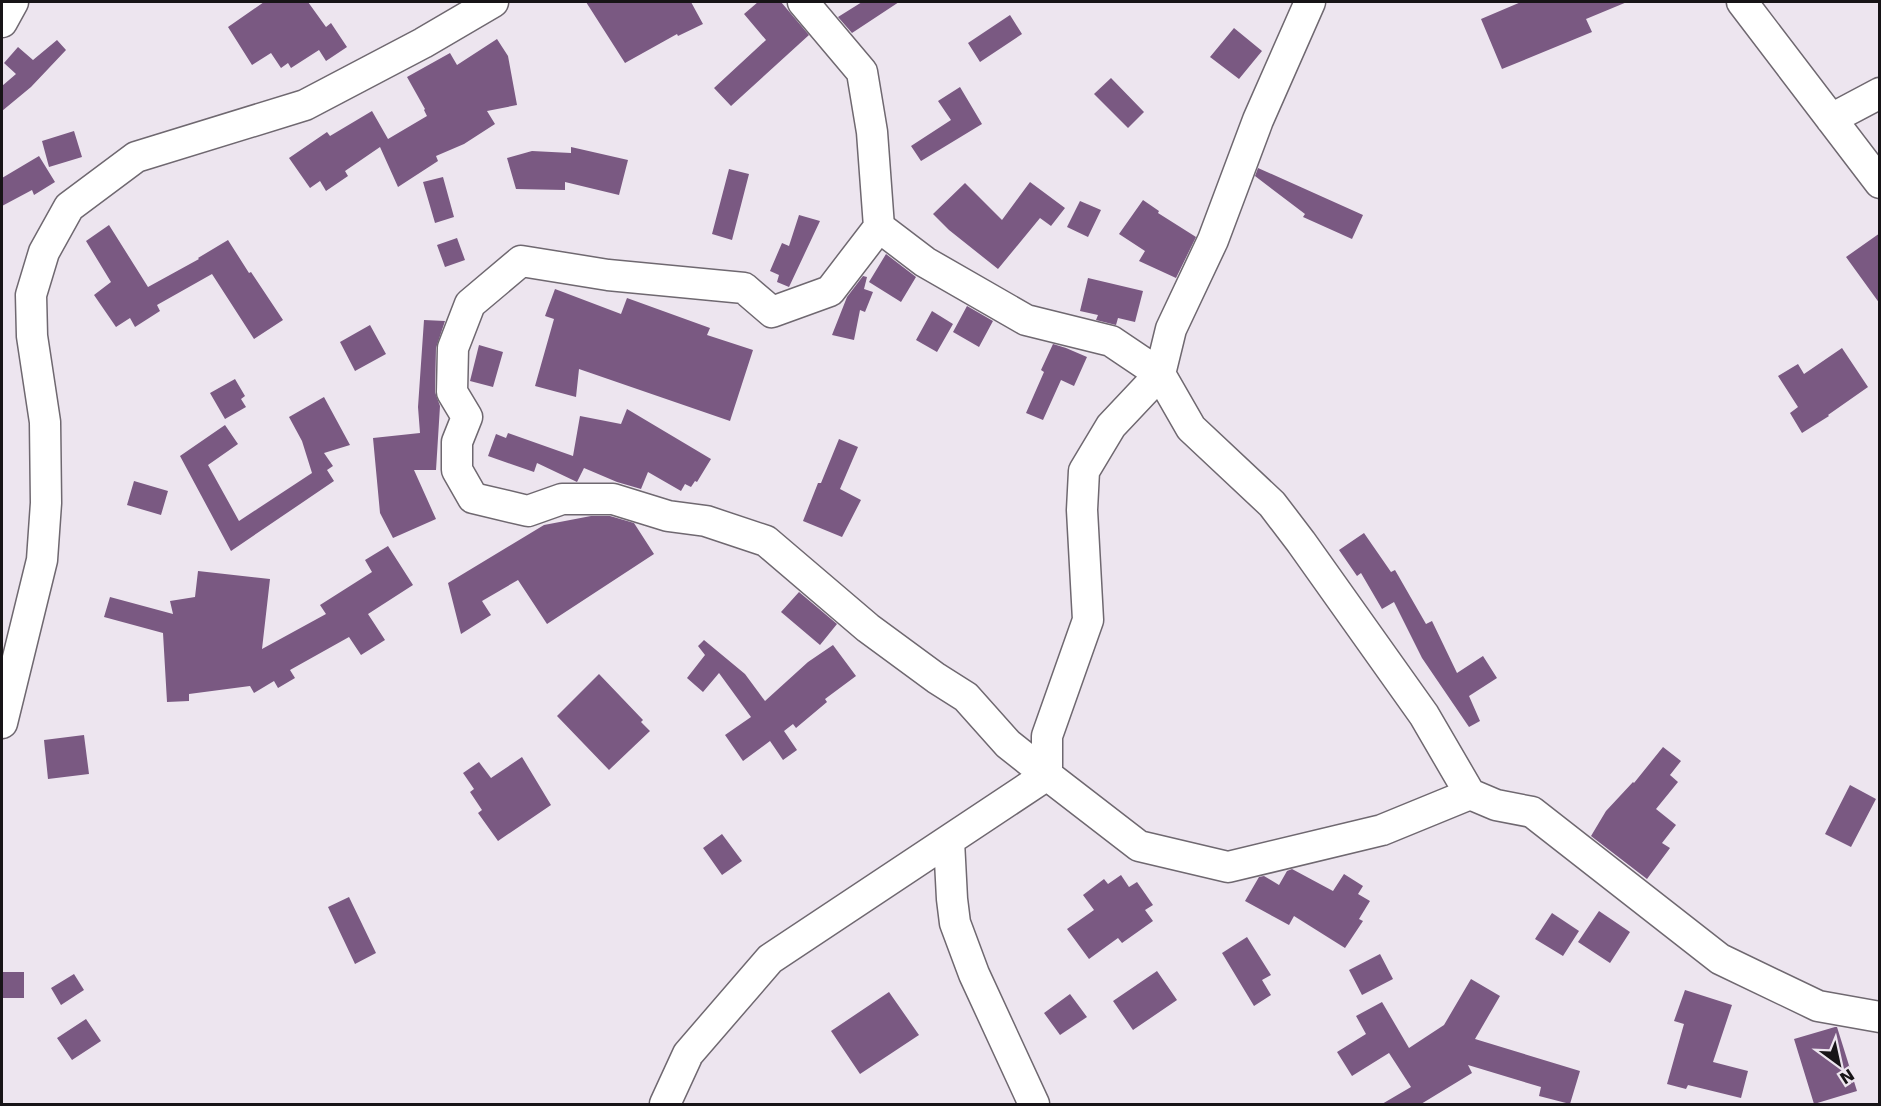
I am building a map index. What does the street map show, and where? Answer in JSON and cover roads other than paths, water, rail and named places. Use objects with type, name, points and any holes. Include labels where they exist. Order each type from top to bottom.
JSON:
[{"type":"street","points":[[2,22],[13,2]]},
{"type":"street","points":[[2,723],[43,549],[46,503],[45,422],[32,336],[31,295],[44,252],[69,207],[136,157],[305,105],[423,43],[494,2]]},
{"type":"street","points":[[803,2],[862,72],[872,132],[879,227],[830,291],[772,312],[744,288],[608,275],[520,261],[470,304],[453,348],[452,392],[467,417],[457,442],[457,470],[473,498],[528,511],[562,499],[613,499],[668,516],[706,521],[766,541],[868,628],[966,697],[1008,744],[1139,846],[1228,867],[1382,830],[1470,794]]},
{"type":"street","points":[[1047,774],[1047,736],[1088,620],[1082,510],[1084,471],[1111,426],[1160,374],[1171,329],[1213,240],[1258,120],[1310,2]]},
{"type":"street","points":[[1742,2],[1880,183]]},
{"type":"street","points":[[1831,119],[1880,93]]},
{"type":"street","points":[[879,227],[925,262],[1026,320],[1111,341],[1160,374],[1191,428],[1272,504],[1301,542],[1424,715],[1470,794],[1496,805],[1532,812],[1720,959],[1818,1006],[1880,1017]]},
{"type":"street","points":[[664,1104],[688,1054],[770,958],[1047,774]]},
{"type":"street","points":[[949,841],[955,923],[974,974],[1034,1104]]}]
